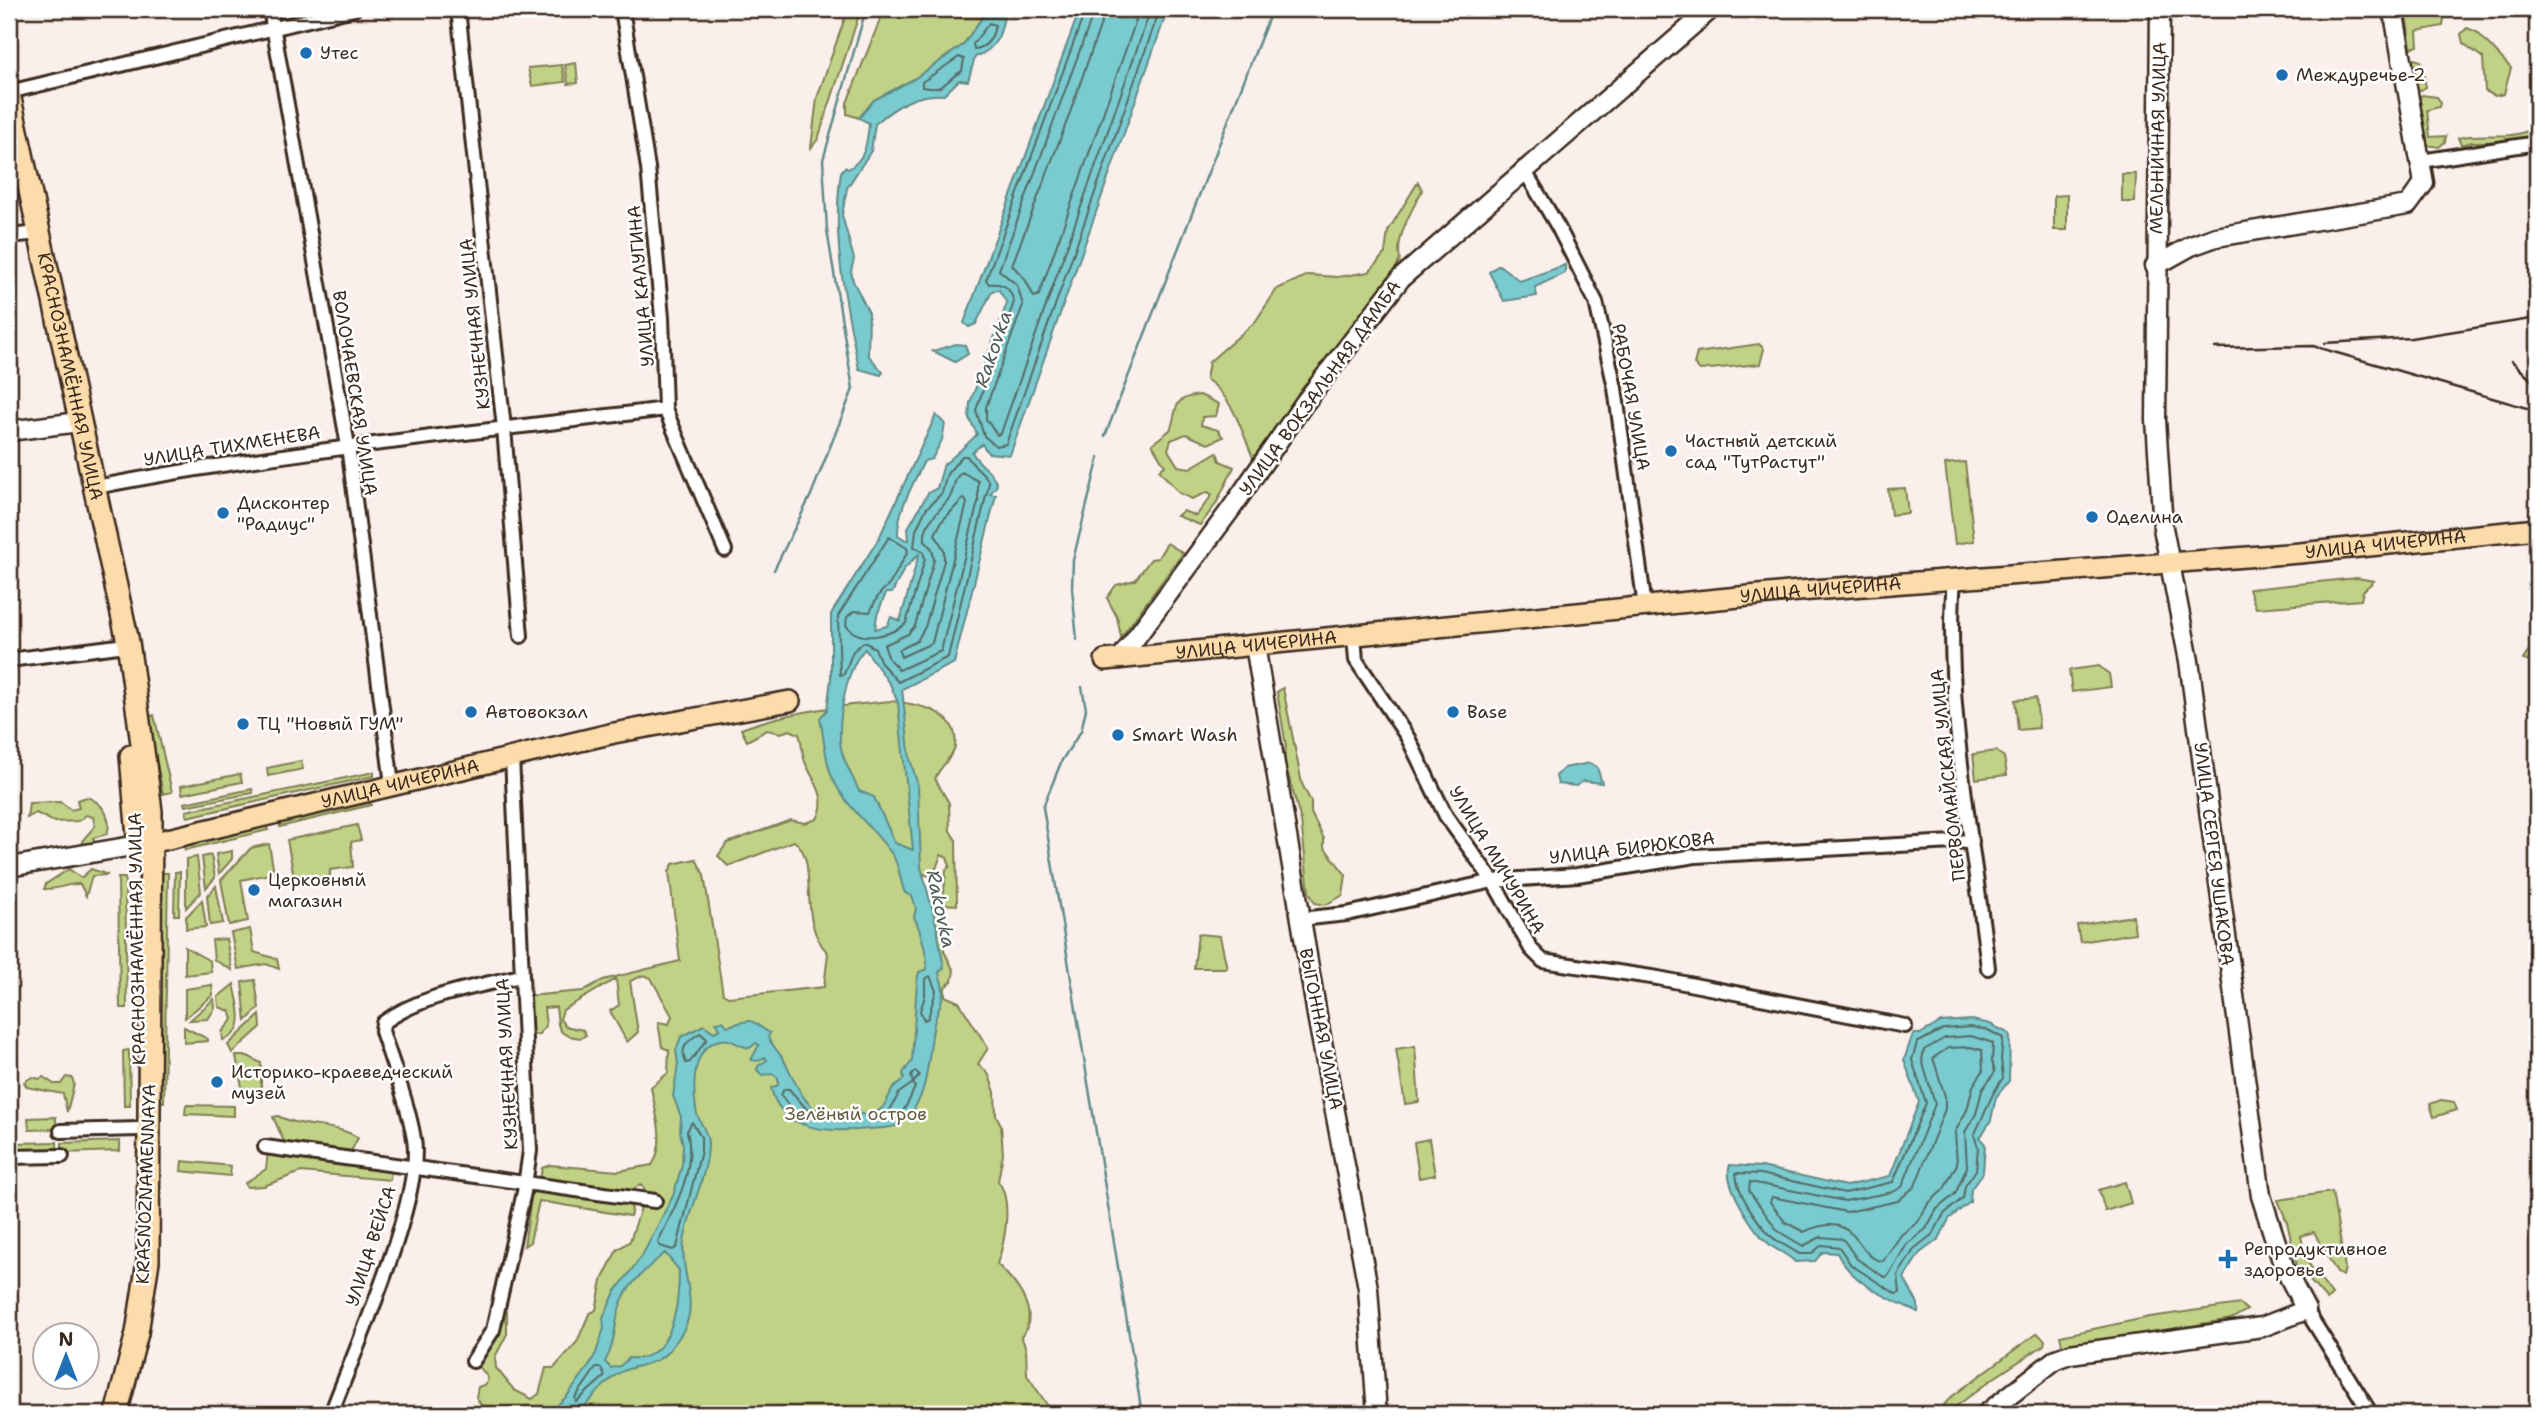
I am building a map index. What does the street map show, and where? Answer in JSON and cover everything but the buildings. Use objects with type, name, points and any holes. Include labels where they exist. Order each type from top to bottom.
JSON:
[{"type":"highway","name":"КРАСНОЗНАМЁННАЯ УЛИЦА","points":[[9,93],[96,487],[123,644],[145,844],[138,1252],[131,1333],[106,1414]]},
{"type":"highway","name":"КРАСНОЗНАМЁННАЯ УЛИЦА","points":[[9,136],[19,235],[71,423],[123,644]]},
{"type":"highway","name":"KRASNOZNAMENNAYA","points":[[116,1414],[148,1261],[149,1024],[145,844]]},
{"type":"main road","name":"УЛИЦА ЧИЧЕРИНА","points":[[1112,660],[1954,578],[2170,562],[2537,529]]},
{"type":"main road","name":"УЛИЦА ЧИЧЕРИНА","points":[[145,844],[614,733],[790,701]]},
{"type":"street","name":"ВОЛОЧАЕВСКАЯ УЛИЦА","points":[[270,9],[348,446],[392,784]]},
{"type":"street","points":[[9,93],[354,9]]},
{"type":"street","name":"КУЗНЕЧНАЯ УЛИЦА","points":[[458,9],[504,428],[521,636]]},
{"type":"street","name":"УЛИЦА КАЛУГИНА","points":[[622,9],[648,168],[662,317],[665,409],[725,550]]},
{"type":"street","name":"УЛИЦА ВОКЗАЛЬНАЯ ДАМБА","points":[[1112,660],[1231,509],[1303,405],[1401,278],[1711,9]]},
{"type":"street","name":"МЕЛЬНИЧНАЯ УЛИЦА","points":[[2155,266],[2160,166],[2160,9]]},
{"type":"street","points":[[2155,266],[2191,246],[2234,233],[2408,205],[2424,183],[2393,9]]},
{"type":"street","points":[[2421,161],[2537,144]]},
{"type":"street","name":"РАБОЧАЯ УЛИЦА","points":[[1524,169],[1563,235],[1596,302],[1615,388],[1645,607]]},
{"type":"street","name":"УЛИЦА СЕРГЕЯ УШАКОВА","points":[[2155,266],[2158,459],[2163,528],[2189,661],[2261,1196],[2284,1267],[2306,1310],[2371,1414]]},
{"type":"street","name":"УЛИЦА ТИХМЕНЕВА","points":[[96,487],[180,471],[348,446],[665,409]]},
{"type":"street","points":[[9,431],[71,423]]},
{"type":"street","name":"ПЕРВОМАЙСКАЯ УЛИЦА","points":[[1954,578],[1951,637],[1988,968]]},
{"type":"street","name":"УЛИЦА МИЧУРИНА","points":[[1354,636],[1356,660],[1408,738],[1446,816],[1493,881],[1521,934],[1543,961],[1658,978],[1905,1026]]},
{"type":"street","points":[[9,660],[123,644]]},
{"type":"street","name":"ВЫГОННАЯ УЛИЦА","points":[[1255,645],[1300,919],[1367,1288],[1377,1414]]},
{"type":"street","name":"КУЗНЕЧНАЯ УЛИЦА","points":[[473,1361],[493,1330],[526,1182],[530,1151],[512,757]]},
{"type":"street","name":"УЛИЦА БИРЮКОВА","points":[[1300,919],[1347,914],[1493,881],[1577,874],[1695,856],[1972,841]]},
{"type":"street","name":"УЛИЦА ЧИЧЕРИНА","points":[[9,867],[145,844]]},
{"type":"street","name":"УЛИЦА ВЕЙСА","points":[[331,1414],[401,1225],[413,1168],[414,1140],[382,1031],[383,1023],[397,1013],[457,992],[520,976]]},
{"type":"street","points":[[61,1131],[139,1129]]},
{"type":"street","points":[[265,1147],[655,1201]]},
{"type":"street","points":[[9,1157],[62,1156]]},
{"type":"street","points":[[1986,1414],[2056,1359],[2070,1354],[2262,1327],[2306,1310]]},
{"type":"green space","points":[[848,9],[861,9],[818,139],[811,148],[817,98]]},
{"type":"green space","points":[[880,9],[988,9],[963,45],[914,79],[874,100],[859,118],[847,114],[847,103],[881,17]]},
{"type":"green space","points":[[2445,9],[2443,26],[2417,31],[2418,46],[2411,48],[2406,13]]},
{"type":"green space","points":[[2467,28],[2477,32],[2511,68],[2504,94],[2495,96],[2485,91],[2483,58],[2463,43],[2461,34]]},
{"type":"green space","points":[[2412,61],[2421,61],[2426,87],[2421,90],[2417,89]]},
{"type":"green space","points":[[576,63],[578,83],[568,84],[565,65]]},
{"type":"green space","points":[[562,65],[565,82],[532,86],[528,68]]},
{"type":"green space","points":[[2422,95],[2437,97],[2441,103],[2440,107],[2427,110],[2430,137],[2446,136],[2445,142],[2439,147],[2421,144],[2414,105]]},
{"type":"green space","points":[[2527,131],[2531,141],[2472,142],[2461,145],[2458,138],[2511,135]]},
{"type":"green space","points":[[2122,174],[2136,174],[2135,202],[2122,202]]},
{"type":"green space","points":[[1418,182],[1422,190],[1402,233],[1400,260],[1395,270],[1253,458],[1230,404],[1206,379],[1209,362],[1255,322],[1277,289],[1308,275],[1337,277],[1369,272],[1385,253],[1388,231]]},
{"type":"green space","points":[[2067,195],[2067,230],[2054,230],[2054,196]]},
{"type":"green space","points":[[1759,344],[1764,349],[1760,364],[1700,370],[1694,364],[1697,353]]},
{"type":"green space","points":[[1200,395],[1219,404],[1216,416],[1202,417],[1201,425],[1218,430],[1223,437],[1208,444],[1186,434],[1171,440],[1168,450],[1178,466],[1190,468],[1217,452],[1220,461],[1234,467],[1216,504],[1200,525],[1177,516],[1183,511],[1196,516],[1212,495],[1208,492],[1192,499],[1179,493],[1159,470],[1165,466],[1152,444],[1170,430],[1179,402]]},
{"type":"green space","points":[[1965,462],[1974,541],[1955,544],[1945,464]]},
{"type":"green space","points":[[1905,488],[1908,513],[1891,515],[1888,489]]},
{"type":"green space","points":[[1167,543],[1183,553],[1121,637],[1117,617],[1107,598],[1116,585],[1135,580],[1151,559],[1158,558]]},
{"type":"green space","points":[[2357,578],[2374,581],[2363,591],[2361,600],[2256,608],[2249,589]]},
{"type":"green space","points":[[2537,637],[2537,664],[2523,660]]},
{"type":"green space","points":[[2099,666],[2109,674],[2111,687],[2072,692],[2069,670]]},
{"type":"green space","points":[[1283,688],[1302,784],[1311,802],[1311,813],[1324,839],[1324,847],[1346,875],[1343,895],[1325,905],[1315,903],[1309,892],[1301,821],[1284,759],[1286,746],[1277,692]]},
{"type":"green space","points":[[2036,698],[2039,728],[2018,730],[2015,700]]},
{"type":"green space","name":"Зелёный остров","points":[[891,701],[934,711],[951,724],[955,734],[954,750],[935,779],[949,803],[950,831],[956,840],[957,905],[943,904],[946,870],[950,866],[947,857],[941,855],[933,877],[923,874],[930,906],[934,907],[944,925],[944,951],[954,971],[952,981],[945,987],[945,996],[959,1002],[988,1048],[978,1064],[988,1073],[995,1092],[1003,1154],[998,1181],[1003,1189],[1006,1210],[1005,1233],[997,1264],[1024,1298],[1029,1318],[1021,1337],[1026,1348],[1027,1375],[1048,1406],[1048,1414],[498,1414],[481,1405],[476,1397],[478,1387],[486,1384],[488,1378],[478,1365],[491,1345],[504,1309],[507,1311],[507,1334],[495,1357],[496,1368],[514,1390],[532,1399],[539,1394],[546,1368],[554,1368],[577,1342],[589,1314],[596,1310],[602,1280],[617,1250],[630,1241],[646,1192],[641,1184],[625,1195],[632,1209],[630,1216],[539,1201],[530,1242],[524,1246],[534,1179],[540,1180],[542,1168],[550,1165],[618,1171],[652,1165],[659,1146],[659,1137],[651,1087],[668,1073],[669,1050],[662,1047],[658,1022],[669,1024],[672,1016],[651,978],[644,975],[630,981],[638,1032],[627,1042],[610,1011],[619,1005],[616,979],[563,1010],[560,1019],[565,1026],[583,1030],[586,1035],[581,1038],[562,1033],[556,1007],[544,1008],[546,1026],[539,1034],[532,1035],[528,996],[583,991],[603,980],[680,961],[669,872],[673,864],[696,859],[704,875],[723,994],[728,997],[824,987],[828,953],[818,939],[813,924],[806,861],[802,850],[794,841],[728,866],[718,856],[727,843],[791,820],[805,823],[817,819],[820,811],[821,797],[805,762],[799,734],[790,730],[781,733],[767,730],[747,741],[741,729],[796,714]]},
{"type":"green space","points":[[154,715],[172,792],[163,794],[148,717]]},
{"type":"green space","points":[[1996,751],[2004,757],[2007,775],[1976,779],[1973,754]]},
{"type":"green space","points":[[301,761],[303,769],[268,776],[267,768]]},
{"type":"green space","points":[[374,772],[374,776],[187,817],[186,811]]},
{"type":"green space","points":[[240,774],[242,782],[182,794],[181,786]]},
{"type":"green space","points":[[252,789],[253,793],[185,806],[184,803]]},
{"type":"green space","points":[[87,797],[102,807],[109,822],[107,834],[93,838],[95,846],[86,847],[82,841],[95,826],[93,817],[86,815],[79,821],[54,822],[36,813],[27,818],[29,803],[61,802],[71,810],[79,808],[77,800]]},
{"type":"green space","points":[[370,801],[371,805],[280,827],[280,822]]},
{"type":"green space","points":[[266,825],[268,830],[185,850],[184,846]]},
{"type":"green space","points":[[357,825],[361,840],[351,842],[353,867],[330,870],[330,876],[295,882],[287,840]]},
{"type":"green space","points":[[269,844],[274,873],[241,880],[248,921],[229,925],[221,880],[251,848]]},
{"type":"green space","points":[[232,851],[232,859],[219,874],[216,854]]},
{"type":"green space","points":[[211,855],[215,878],[206,888],[202,857]]},
{"type":"green space","points":[[197,857],[201,892],[186,908],[186,859]]},
{"type":"green space","points":[[69,869],[81,878],[91,869],[108,875],[92,876],[86,896],[80,884],[44,889],[46,884]]},
{"type":"green space","points":[[175,872],[180,872],[179,915],[174,915]]},
{"type":"green space","points":[[162,873],[168,873],[164,1102],[159,1102]]},
{"type":"green space","points":[[118,878],[125,878],[127,1008],[120,1008]]},
{"type":"green space","points":[[216,886],[223,923],[210,925],[207,896]]},
{"type":"green space","points":[[202,900],[206,927],[186,929],[186,917]]},
{"type":"green space","points":[[2133,916],[2135,933],[2080,942],[2077,925]]},
{"type":"green space","points":[[250,929],[254,952],[277,959],[279,969],[266,964],[238,969],[231,933]]},
{"type":"green space","points":[[1198,934],[1220,936],[1227,968],[1194,968]]},
{"type":"green space","points":[[226,939],[232,970],[214,960],[212,940]]},
{"type":"green space","points":[[185,947],[210,961],[211,972],[185,975]]},
{"type":"green space","points":[[255,980],[259,1008],[246,1021],[242,982]]},
{"type":"green space","points":[[234,984],[239,1024],[231,1036],[223,1040],[222,1032],[233,1019],[230,1011],[219,1007],[218,997]]},
{"type":"green space","points":[[212,985],[213,995],[185,1018],[185,989]]},
{"type":"green space","points":[[214,999],[215,1008],[208,1019],[190,1020]]},
{"type":"green space","points":[[260,1015],[261,1027],[232,1053],[228,1045]]},
{"type":"green space","points":[[184,1027],[208,1039],[208,1041],[184,1043]]},
{"type":"green space","points":[[1415,1046],[1419,1102],[1405,1104],[1396,1049]]},
{"type":"green space","points":[[129,1050],[130,1106],[124,1106],[123,1051]]},
{"type":"green space","points":[[236,1056],[248,1056],[261,1063],[261,1088],[244,1098]]},
{"type":"green space","points":[[32,1077],[43,1077],[54,1084],[61,1084],[66,1077],[72,1078],[74,1084],[67,1112],[63,1094],[27,1087],[24,1082]]},
{"type":"green space","points":[[2441,1100],[2454,1102],[2457,1110],[2434,1117],[2430,1104]]},
{"type":"green space","points":[[186,1105],[234,1106],[234,1116],[185,1114]]},
{"type":"green space","points":[[278,1116],[298,1123],[350,1133],[358,1138],[350,1153],[400,1160],[391,1169],[390,1180],[301,1172],[264,1186],[247,1187],[245,1183],[266,1169],[268,1152],[286,1146],[273,1117]]},
{"type":"green space","points":[[56,1117],[56,1129],[29,1130],[28,1118]]},
{"type":"green space","points":[[1429,1139],[1435,1175],[1419,1178],[1414,1142]]},
{"type":"green space","points":[[120,1141],[120,1151],[62,1153],[62,1143]]},
{"type":"green space","points":[[57,1142],[57,1151],[17,1152],[17,1143]]},
{"type":"green space","points":[[182,1161],[231,1166],[230,1176],[181,1171]]},
{"type":"green space","points":[[2125,1182],[2131,1203],[2105,1211],[2099,1190]]},
{"type":"green space","points":[[2332,1192],[2345,1268],[2343,1276],[2337,1273],[2314,1232],[2301,1236],[2306,1260],[2332,1295],[2327,1300],[2297,1266],[2287,1222],[2278,1200]]},
{"type":"green space","points":[[2240,1304],[2247,1310],[2231,1319],[2063,1348],[2060,1336],[2150,1317]]},
{"type":"green space","points":[[2037,1333],[2045,1340],[2044,1345],[1946,1414],[1936,1414],[1950,1398]]},
{"type":"water","points":[[988,9],[1005,9],[1002,25],[994,44],[975,57],[968,81],[959,80],[944,95],[924,96],[907,102],[875,124],[871,151],[847,188],[842,215],[854,259],[851,271],[853,281],[869,313],[868,355],[883,372],[881,375],[859,369],[841,271],[838,197],[841,172],[859,160],[866,144],[869,123],[859,118],[874,100],[914,79],[963,45]]},
{"type":"water","name":"Rakovka","points":[[1080,9],[1168,9],[1010,455],[988,453],[982,444],[972,452],[997,485],[990,494],[996,495],[954,663],[902,689],[910,759],[918,786],[921,867],[936,923],[944,968],[939,972],[942,997],[934,1024],[927,1074],[920,1099],[905,1120],[893,1127],[841,1130],[811,1127],[797,1122],[777,1103],[771,1088],[778,1085],[778,1078],[773,1074],[762,1075],[757,1070],[758,1066],[767,1060],[765,1057],[758,1061],[751,1060],[759,1045],[756,1043],[750,1048],[724,1039],[711,1044],[699,1059],[695,1080],[697,1113],[708,1143],[705,1168],[684,1242],[690,1309],[688,1320],[683,1331],[662,1357],[613,1377],[577,1414],[548,1414],[567,1396],[589,1366],[604,1328],[603,1318],[615,1292],[642,1256],[673,1196],[682,1165],[681,1117],[673,1096],[678,1064],[676,1050],[681,1037],[704,1025],[714,1032],[720,1029],[716,1022],[723,1021],[727,1026],[752,1021],[770,1033],[768,1038],[806,1100],[817,1110],[829,1114],[858,1113],[868,1117],[878,1112],[893,1088],[904,1079],[903,1073],[912,1061],[917,981],[919,972],[927,969],[923,942],[914,917],[916,908],[912,896],[905,893],[892,854],[852,808],[832,777],[820,718],[827,710],[831,679],[831,614],[879,538],[936,415],[945,424],[942,440],[932,459],[924,461],[903,506],[898,535],[906,540],[909,540],[908,528],[928,493],[937,488],[944,464],[977,434],[969,418],[970,403],[1007,303],[999,290],[992,291],[976,324],[969,327],[964,323]],"holes":[[[919,554],[900,621],[891,617],[887,626],[875,629],[877,615],[886,593],[892,593],[904,569]],[[865,649],[891,686],[898,703],[913,850],[895,843],[874,797],[859,791],[842,752],[840,729],[843,704],[849,678]],[[665,1253],[679,1270],[675,1314],[664,1341],[655,1351],[644,1357],[629,1358],[620,1366],[611,1368],[605,1362],[621,1303],[646,1269]]]},
{"type":"water","points":[[1499,265],[1520,281],[1565,265],[1565,273],[1535,287],[1537,296],[1504,301],[1489,272]]},
{"type":"water","points":[[956,344],[965,345],[968,354],[955,362],[933,351]]},
{"type":"water","points":[[1590,763],[1597,767],[1602,783],[1584,781],[1576,786],[1558,784],[1556,776],[1564,768]]},
{"type":"water","points":[[1972,1020],[1990,1024],[2010,1034],[2009,1081],[1996,1097],[1991,1120],[1980,1138],[1985,1144],[1983,1173],[1971,1189],[1970,1202],[1949,1219],[1939,1239],[1920,1253],[1904,1278],[1918,1304],[1918,1312],[1861,1282],[1837,1253],[1823,1252],[1815,1261],[1795,1262],[1768,1243],[1747,1217],[1735,1194],[1730,1183],[1730,1165],[1762,1167],[1846,1186],[1890,1176],[1919,1102],[1904,1060],[1913,1034],[1920,1034],[1941,1022]]},
{"type":"waterway","points":[[774,570],[811,495],[853,389],[827,230],[823,160],[866,9]]},
{"type":"waterway","points":[[1105,436],[1272,9]]},
{"type":"waterway","points":[[1077,640],[1072,588],[1073,560],[1099,457]]},
{"type":"waterway","points":[[1082,687],[1086,709],[1081,731],[1062,760],[1043,807],[1142,1414]]},
{"type":"railway","points":[[2325,343],[2411,338],[2537,318]]},
{"type":"railway","points":[[2215,348],[2313,346],[2537,411]]},
{"type":"railway","points":[[2512,361],[2537,386]]},
{"type":"place","name":"Утес","points":[[306,53]]},
{"type":"place","name":"Междуречье-2","points":[[2282,75]]},
{"type":"place","name":"Частный детский сад \"ТутРастут\"","points":[[1671,451]]},
{"type":"place","name":"Дисконтер \"Радиус\"","points":[[223,513]]},
{"type":"place","name":"Оделина","points":[[2092,517]]},
{"type":"place","name":"Автовокзал","points":[[471,712]]},
{"type":"place","name":"Base","points":[[1453,712]]},
{"type":"place","name":"ТЦ \"Новый ГУМ\"","points":[[243,724]]},
{"type":"place","name":"Smart Wash","points":[[1118,735]]},
{"type":"place","name":"Церковный магазин","points":[[254,890]]},
{"type":"place","name":"Историко-краеведческий музей","points":[[217,1082]]},
{"type":"place","name":"Репродуктивное здоровье","points":[[2228,1259]]}]
